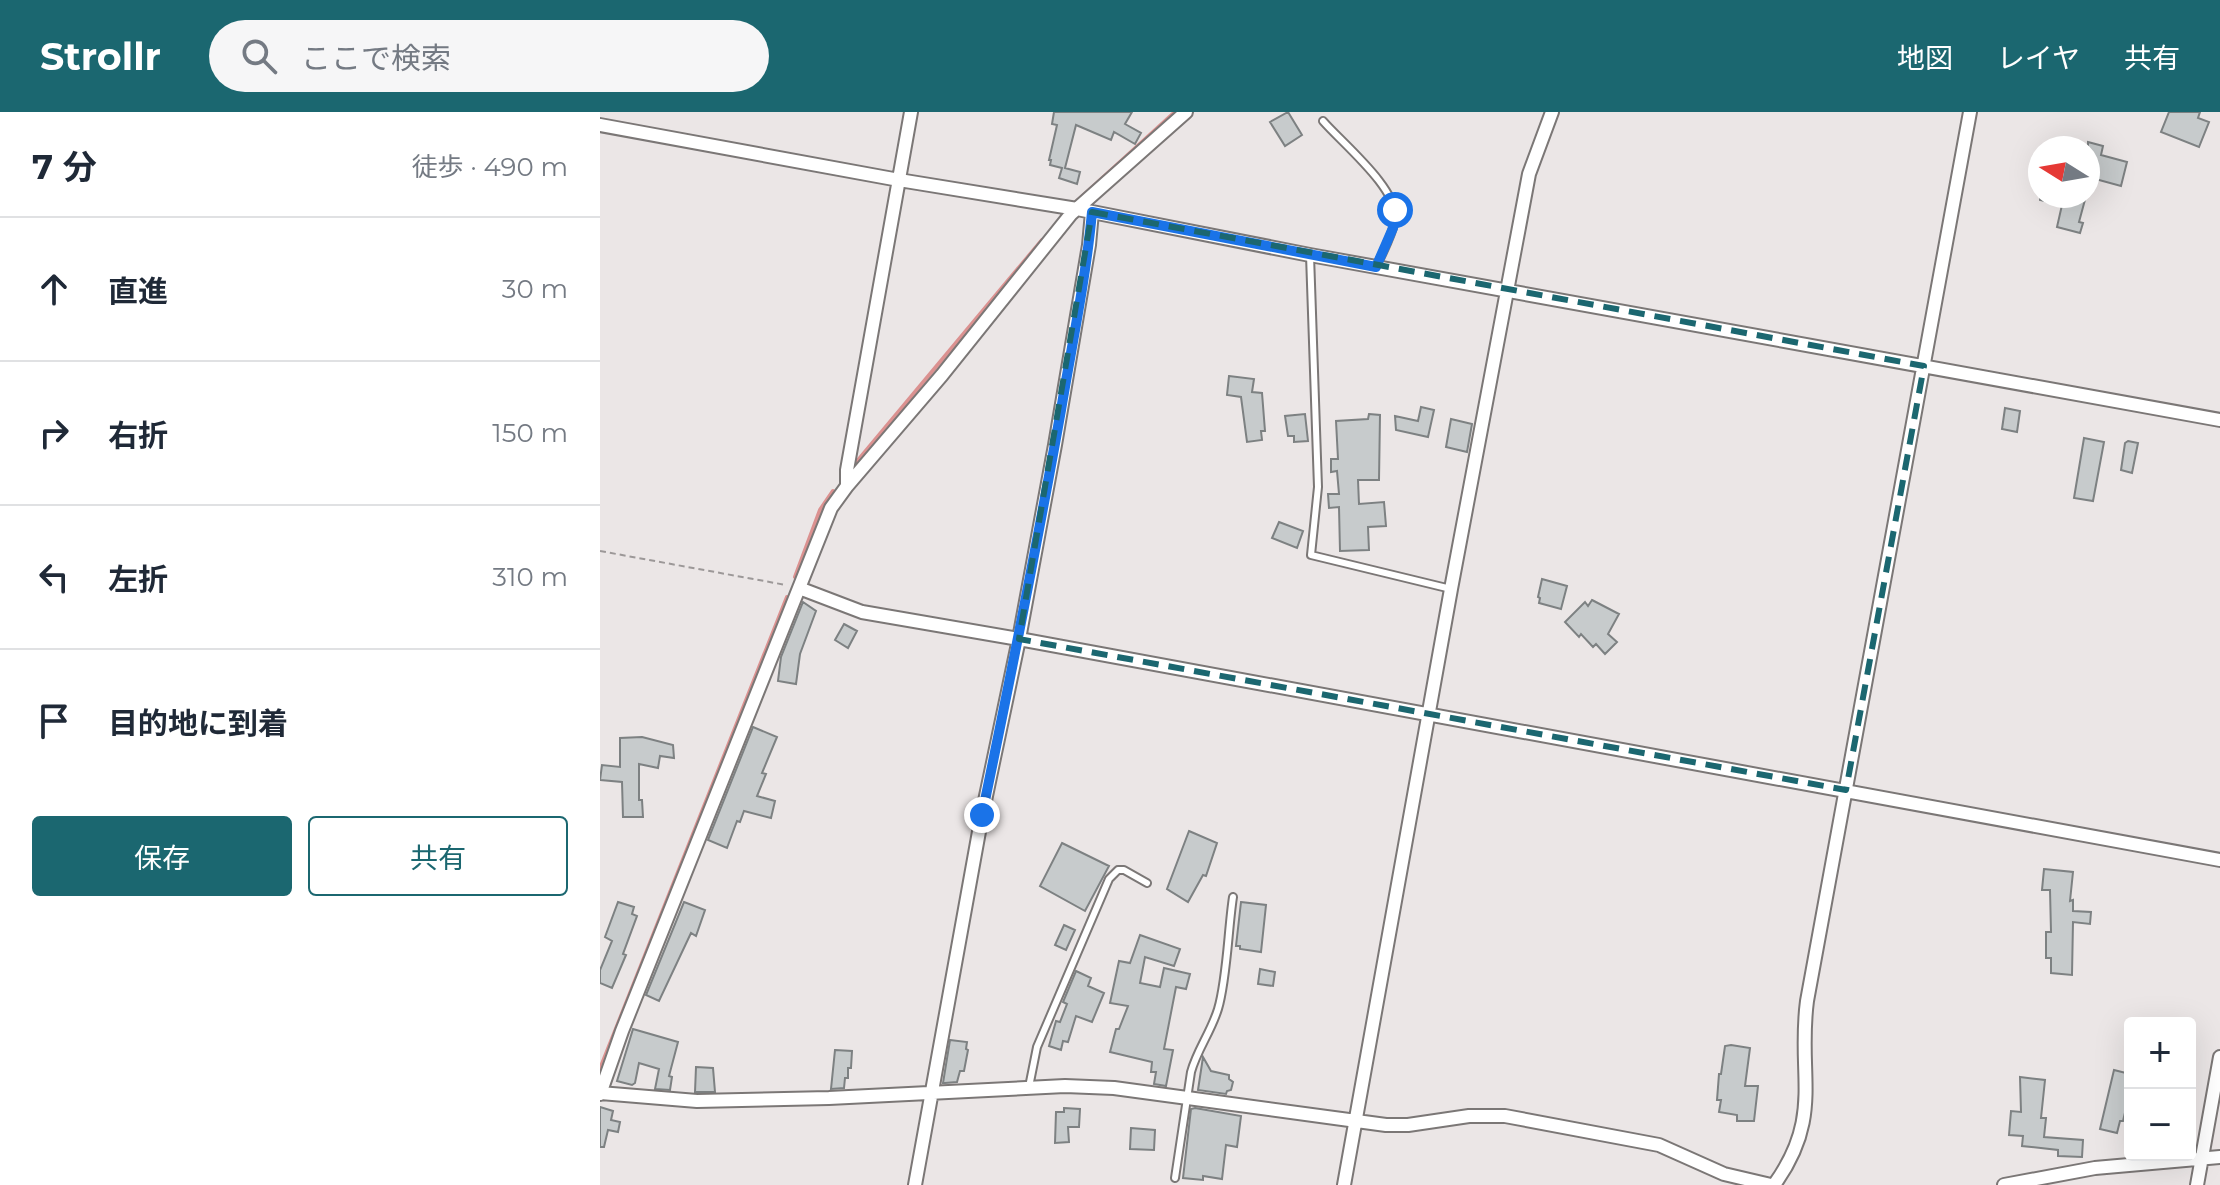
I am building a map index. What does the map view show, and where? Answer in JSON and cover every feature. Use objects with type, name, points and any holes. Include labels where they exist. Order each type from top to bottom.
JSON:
[{"type":"street","points":[[847,486],[847,470],[911,112]]},
{"type":"street","points":[[1186,112],[1077,209],[847,486],[827,517],[622,1031],[600,1094],[697,1101],[829,1098],[1029,1087],[1114,1088],[1355,1121],[1408,1125],[1469,1116],[1505,1116],[1659,1145],[1724,1174],[1772,1185],[1802,1134],[1807,1104],[1805,1010],[1970,112]]},
{"type":"street","points":[[1344,1185],[1529,174],[1552,112]]},
{"type":"street","points":[[600,125],[1077,209],[1310,255],[2220,420]]},
{"type":"street","points":[[915,1185],[982,815],[1019,639],[1084,276],[1092,212]]},
{"type":"street","points":[[799,588],[862,612],[2220,860]]},
{"type":"street","points":[[2197,1185],[2220,1057]]},
{"type":"street","points":[[2004,1185],[2095,1168],[2220,1157]]},
{"type":"lane","points":[[1323,121],[1378,180],[1393,203],[1396,218],[1376,267]]},
{"type":"lane","points":[[1310,255],[1318,487],[1311,555],[1451,589]]},
{"type":"lane","points":[[1029,1087],[1037,1047],[1109,879],[1120,870],[1147,883]]},
{"type":"lane","points":[[1175,1178],[1185,1098],[1193,1063],[1211,1032],[1219,1005],[1233,897]]},
{"type":"path","points":[[600,551],[799,588]]},
{"type":"highlighted area","points":[[1092,212],[1924,366],[1846,790],[1019,639]]},
{"type":"building","points":[[1054,112],[1132,112],[1125,124],[1141,133],[1135,144],[1114,132],[1111,140],[1076,125],[1065,168],[1080,172],[1077,184],[1059,178],[1062,168],[1050,165],[1057,125],[1052,124]]},
{"type":"building","points":[[1288,112],[1302,135],[1285,146],[1270,122]]},
{"type":"building","points":[[2169,112],[2200,112],[2198,118],[2209,122],[2199,147],[2161,132]]},
{"type":"building","points":[[2100,145],[2103,146],[2101,155],[2127,162],[2121,186],[2100,180]]},
{"type":"building","points":[[2061,208],[2083,208],[2080,233],[2057,227]]},
{"type":"building","points":[[1229,376],[1254,379],[1252,392],[1262,393],[1265,431],[1261,431],[1262,440],[1247,442],[1241,397],[1227,395]]},
{"type":"building","points":[[1421,407],[1434,410],[1428,437],[1396,430],[1395,416],[1418,421]]},
{"type":"building","points":[[2005,408],[2020,411],[2017,432],[2002,429]]},
{"type":"building","points":[[1305,414],[1308,441],[1294,442],[1294,436],[1288,436],[1285,416]]},
{"type":"building","points":[[1369,414],[1380,415],[1379,480],[1358,480],[1359,504],[1384,502],[1386,526],[1368,527],[1369,550],[1340,551],[1339,507],[1329,508],[1328,494],[1339,494],[1337,471],[1331,472],[1331,459],[1338,459],[1336,421],[1368,419]]},
{"type":"building","points":[[1451,419],[1472,424],[1467,452],[1446,447]]},
{"type":"building","points":[[2084,438],[2104,442],[2093,501],[2074,498]]},
{"type":"building","points":[[2125,443],[2138,443],[2132,473],[2121,470]]},
{"type":"building","points":[[1279,522],[1303,531],[1297,548],[1272,538]]},
{"type":"building","points":[[1542,579],[1567,586],[1561,609],[1539,603]]},
{"type":"building","points":[[1592,600],[1619,614],[1608,634],[1617,642],[1605,654],[1581,634],[1579,637],[1565,622],[1585,602],[1588,606]]},
{"type":"building","points":[[803,602],[816,611],[800,654],[796,684],[778,681],[781,657]]},
{"type":"building","points":[[844,624],[857,631],[848,648],[835,640]]},
{"type":"building","points":[[753,727],[777,737],[762,773],[766,774],[757,796],[775,801],[771,818],[744,811],[727,848],[708,840]]},
{"type":"building","points":[[642,737],[673,745],[674,758],[660,756],[658,768],[639,764],[639,800],[642,800],[643,817],[623,817],[622,782],[600,780],[602,765],[620,767],[620,738]]},
{"type":"building","points":[[1189,831],[1217,843],[1206,876],[1203,875],[1188,902],[1167,889]]},
{"type":"building","points":[[1062,843],[1109,866],[1085,911],[1040,886]]},
{"type":"building","points":[[2044,869],[2073,872],[2070,901],[2073,900],[2073,911],[2091,912],[2090,924],[2073,922],[2072,975],[2051,973],[2051,958],[2046,958],[2046,932],[2051,932],[2050,890],[2042,890]]},
{"type":"building","points":[[618,902],[634,907],[632,914],[637,916],[623,954],[626,955],[612,988],[600,983],[600,970],[612,941],[605,937]]},
{"type":"building","points":[[684,902],[705,910],[696,936],[691,933],[659,1001],[646,995]]},
{"type":"building","points":[[1241,902],[1266,905],[1261,952],[1236,946]]},
{"type":"building","points":[[1064,925],[1075,930],[1066,950],[1055,945]]},
{"type":"building","points":[[1140,935],[1180,949],[1174,966],[1145,957],[1140,983],[1160,987],[1164,968],[1190,974],[1186,989],[1176,987],[1164,1049],[1173,1050],[1166,1086],[1154,1084],[1156,1072],[1151,1072],[1152,1062],[1110,1052],[1116,1029],[1119,1029],[1128,1006],[1110,1003],[1119,961],[1130,963]]},
{"type":"building","points":[[1260,969],[1275,972],[1273,986],[1258,984]]},
{"type":"building","points":[[1076,971],[1091,978],[1088,986],[1104,993],[1092,1022],[1076,1016],[1068,1042],[1063,1041],[1061,1050],[1049,1046],[1056,1021],[1060,1022],[1067,1004],[1063,1002]]},
{"type":"building","points":[[633,1029],[678,1042],[669,1076],[672,1077],[670,1090],[655,1089],[659,1069],[639,1063],[635,1083],[617,1081]]},
{"type":"building","points":[[950,1040],[967,1042],[968,1050],[964,1071],[960,1071],[957,1082],[943,1083]]},
{"type":"building","points":[[1725,1046],[1750,1048],[1745,1086],[1758,1086],[1754,1121],[1737,1121],[1737,1115],[1719,1112],[1719,1074]]},
{"type":"building","points":[[835,1050],[852,1051],[851,1068],[848,1068],[844,1088],[831,1089]]},
{"type":"building","points":[[1203,1057],[1211,1071],[1229,1075],[1233,1082],[1226,1094],[1198,1090]]},
{"type":"building","points":[[696,1067],[713,1068],[715,1092],[695,1092]]},
{"type":"building","points":[[2114,1070],[2124,1072],[2123,1121],[2120,1121],[2117,1133],[2100,1129]]},
{"type":"building","points":[[2020,1077],[2045,1080],[2041,1118],[2046,1118],[2044,1137],[2083,1140],[2082,1157],[2058,1156],[2058,1150],[2022,1146],[2023,1136],[2009,1135],[2011,1111],[2021,1112]]},
{"type":"building","points":[[600,1107],[613,1111],[611,1120],[620,1122],[618,1132],[608,1130],[604,1147],[600,1147]]},
{"type":"building","points":[[1064,1108],[1080,1109],[1079,1127],[1068,1127],[1069,1142],[1055,1143],[1056,1112],[1064,1112]]},
{"type":"building","points":[[1191,1109],[1241,1116],[1237,1147],[1226,1145],[1222,1179],[1203,1176],[1203,1180],[1183,1178]]},
{"type":"building","points":[[1131,1128],[1155,1130],[1154,1150],[1130,1149]]},
{"type":"waterway","points":[[1075,203],[1175,112]]},
{"type":"waterway","points":[[854,465],[1042,240]]},
{"type":"waterway","points":[[795,577],[820,510],[833,491]]},
{"type":"waterway","points":[[600,1069],[787,597]]},
{"type":"route","points":[[982,815],[1055,445],[1092,212],[1376,267],[1393,228],[1395,210]]}]
